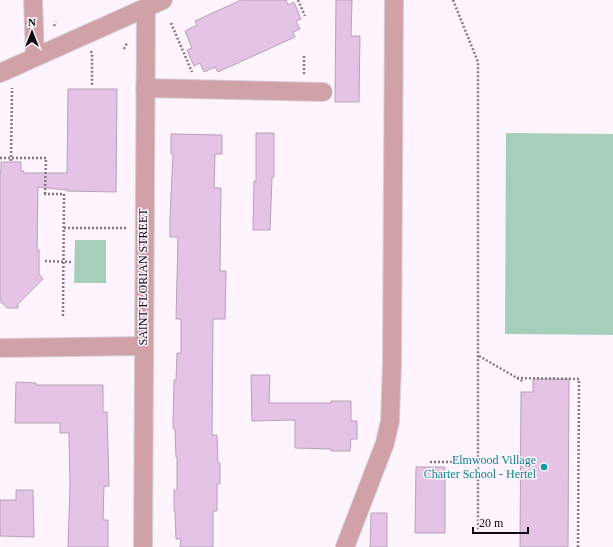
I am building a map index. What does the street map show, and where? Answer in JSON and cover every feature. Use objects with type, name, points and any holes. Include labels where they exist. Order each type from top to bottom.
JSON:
[{"type":"street","points":[[33,0],[35,57]]},
{"type":"street","points":[[0,73],[163,0]]},
{"type":"street","points":[[345,547],[380,460],[386,443],[390,421],[392,347],[394,0]]},
{"type":"street","name":"SAINT FLORIAN STREET","points":[[142,547],[146,8]]},
{"type":"street","points":[[145,88],[323,92]]},
{"type":"street","points":[[0,348],[143,346]]},
{"type":"path","points":[[298,0],[305,16]]},
{"type":"path","points":[[453,0],[478,62],[478,530]]},
{"type":"path","points":[[54,26],[56,22]]},
{"type":"path","points":[[171,23],[194,75]]},
{"type":"path","points":[[124,48],[127,43]]},
{"type":"path","points":[[92,54],[92,84]]},
{"type":"path","points":[[304,54],[304,76]]},
{"type":"path","points":[[11,160],[12,90]]},
{"type":"path","points":[[0,158],[11,160],[46,158],[44,194],[64,194],[63,316]]},
{"type":"path","points":[[64,228],[128,228]]},
{"type":"path","points":[[44,261],[71,262]]},
{"type":"path","points":[[478,356],[524,382]]},
{"type":"path","points":[[517,378],[579,378],[578,547]]},
{"type":"path","points":[[430,462],[478,462]]},
{"type":"green space","points":[[506,133],[613,134],[613,335],[505,334]]},
{"type":"green space","points":[[75,240],[106,240],[106,283],[74,283]]},
{"type":"building","points":[[241,0],[286,0],[288,5],[294,2],[301,19],[296,21],[300,29],[293,32],[295,37],[218,72],[215,67],[204,72],[200,63],[194,66],[187,50],[192,48],[185,31],[197,25],[195,21]]},
{"type":"building","points":[[336,0],[352,0],[351,36],[360,36],[359,102],[335,102]]},
{"type":"building","points":[[68,89],[117,89],[116,192],[67,191],[38,187],[37,250],[39,250],[39,274],[43,279],[18,304],[18,308],[7,308],[0,301],[1,162],[21,162],[21,171],[24,171],[24,173],[67,173]]},
{"type":"building","points":[[256,133],[274,133],[274,177],[272,178],[270,230],[253,230],[254,181],[256,181]]},
{"type":"building","points":[[171,134],[222,135],[222,154],[215,154],[214,188],[221,188],[220,271],[226,271],[225,319],[213,319],[212,435],[217,435],[218,463],[220,463],[220,484],[217,484],[217,511],[213,511],[213,547],[180,547],[181,539],[176,539],[174,490],[177,490],[177,457],[175,429],[173,428],[174,380],[176,380],[177,353],[181,353],[181,319],[176,319],[178,237],[170,237],[173,154],[171,154]]},
{"type":"building","points":[[251,375],[270,375],[269,403],[331,403],[331,401],[351,401],[351,421],[357,421],[357,439],[351,439],[350,451],[295,448],[295,420],[252,421]]},
{"type":"building","name":"Elmwood Village Charter School - Hertel","points":[[533,379],[569,379],[568,547],[520,547],[521,392],[533,392]]},
{"type":"building","points":[[16,382],[36,383],[36,385],[103,385],[103,412],[107,412],[109,486],[104,486],[103,520],[108,520],[108,547],[68,547],[70,487],[69,433],[60,433],[60,423],[15,423]]},
{"type":"building","name":"Elmwood Village Charter School - Hertel","points":[[416,467],[445,467],[445,533],[415,533]]},
{"type":"building","points":[[16,490],[33,490],[34,537],[0,536],[0,500],[16,500]]},
{"type":"building","points":[[371,513],[387,513],[387,547],[370,547]]},
{"type":"place","name":"Elmwood Village Charter School - Hertel","points":[[544,467]]}]
